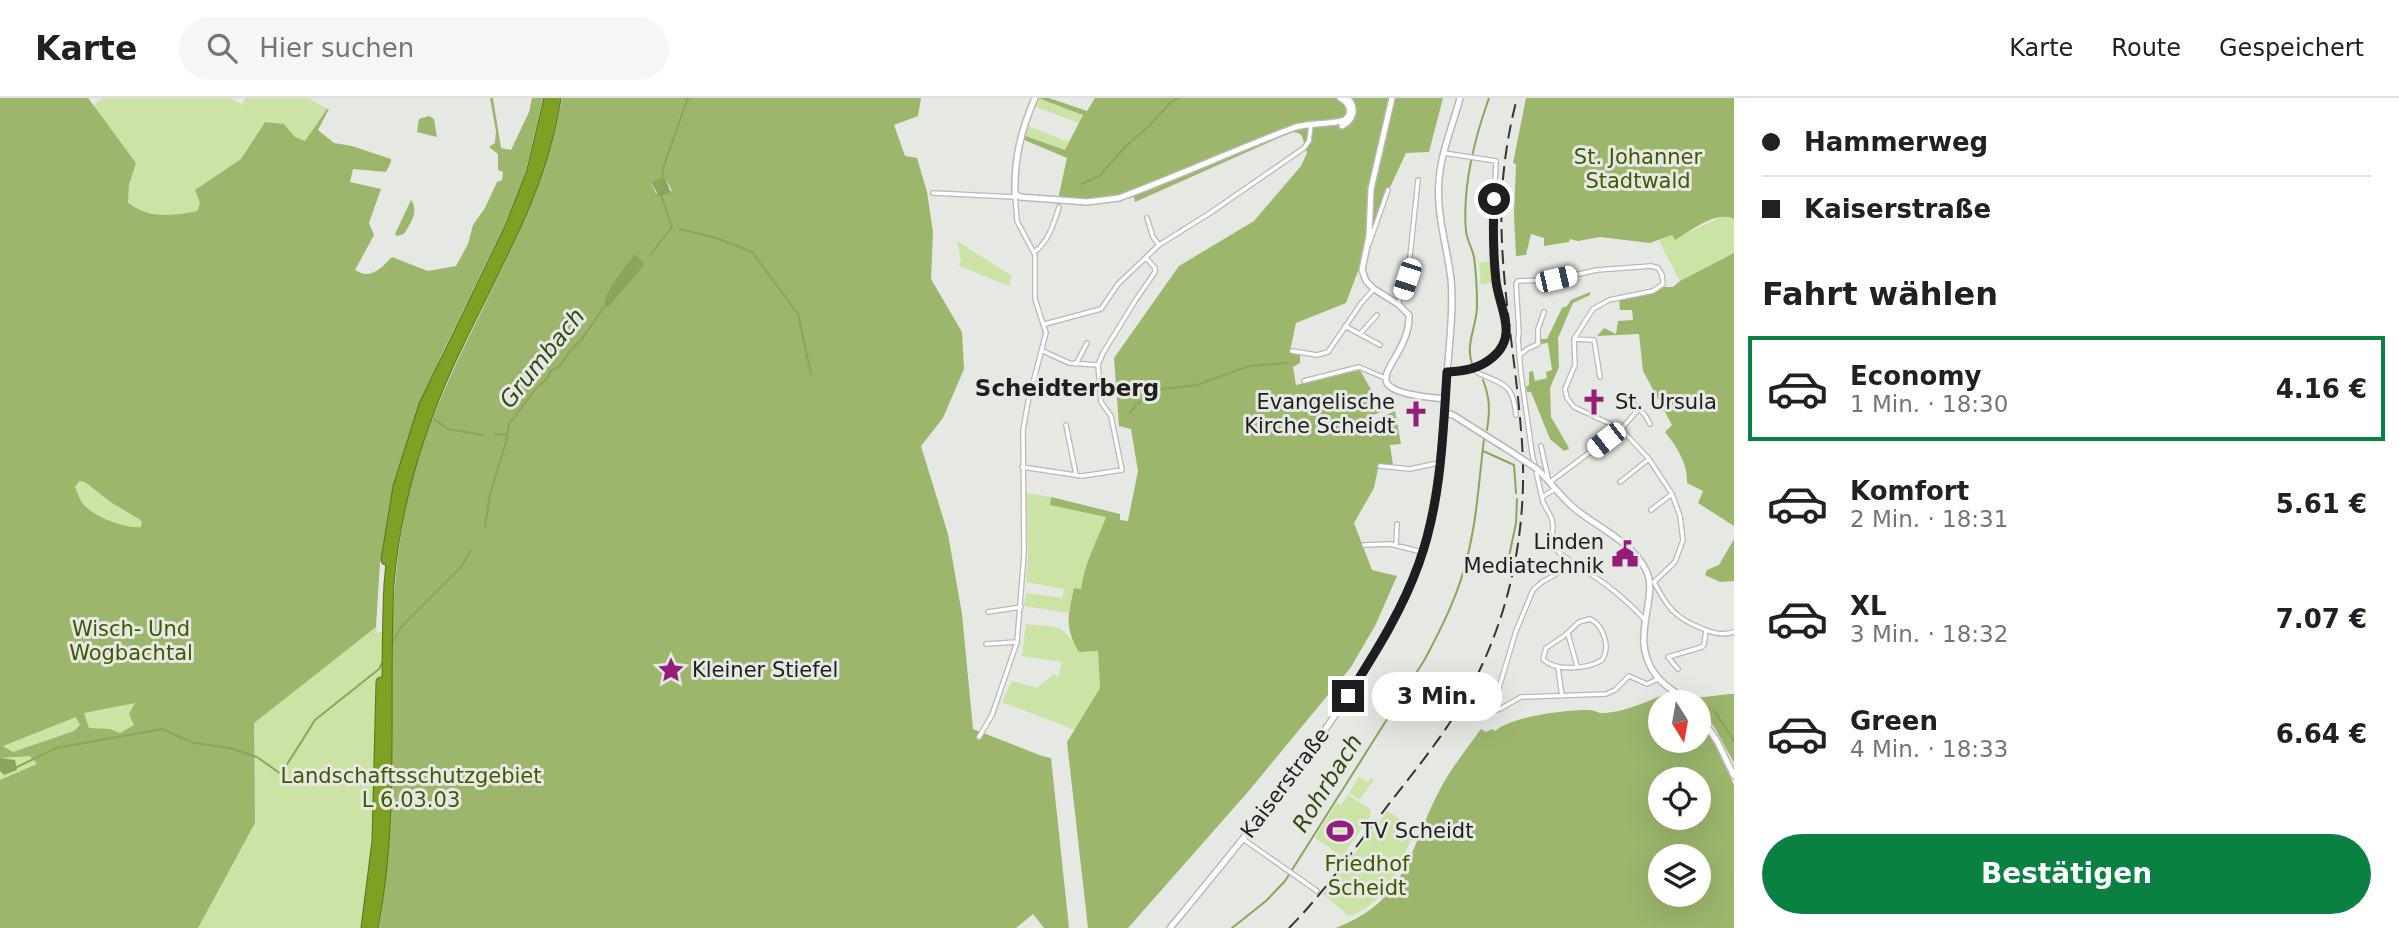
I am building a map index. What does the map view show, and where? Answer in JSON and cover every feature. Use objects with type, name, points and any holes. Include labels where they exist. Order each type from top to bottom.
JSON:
[{"type":"highway","points":[[373,928],[383,841],[382,626],[398,487],[424,405],[515,214],[536,155],[549,98]]},
{"type":"highway","points":[[388,563],[419,438],[450,362],[501,261],[528,199],[545,148],[556,98]]},
{"type":"highway","points":[[366,928],[377,841],[384,725]]},
{"type":"street","points":[[978,737],[992,715],[1017,642],[1024,554],[1023,430],[1046,331],[1035,302],[1034,253],[1017,221],[1015,166],[1019,144],[1035,98]]},
{"type":"street","points":[[933,193],[1087,202],[1119,198],[1292,128],[1311,123],[1338,123],[1346,119],[1349,107],[1340,98]]},
{"type":"street","points":[[1311,123],[1338,126],[1346,124],[1352,118],[1353,110],[1347,98]]},
{"type":"street","points":[[1385,378],[1408,326],[1409,315],[1398,304],[1374,289],[1366,281],[1362,271],[1369,236],[1371,190],[1392,98]]},
{"type":"street","name":"Kaiserstraße","points":[[1170,928],[1299,768],[1379,648],[1412,582],[1422,552],[1440,463],[1445,413],[1451,285],[1438,193],[1444,153],[1460,98]]},
{"type":"street","points":[[1045,324],[1101,309],[1118,284],[1158,246],[1304,148],[1309,141],[1311,123]]},
{"type":"street","points":[[1444,153],[1496,161],[1495,274],[1507,338],[1502,348],[1475,369],[1447,372]]},
{"type":"street","points":[[1398,304],[1408,275],[1418,180]]},
{"type":"street","points":[[1366,248],[1372,240],[1388,190]]},
{"type":"street","points":[[1034,253],[1042,246],[1054,224],[1059,207]]},
{"type":"street","points":[[1147,218],[1158,246]]},
{"type":"street","points":[[1022,467],[1076,475],[1122,470],[1111,416],[1101,402],[1098,365],[1155,272],[1155,268],[1146,258]]},
{"type":"street","points":[[1645,620],[1608,586],[1551,545],[1553,526],[1542,497],[1532,453],[1520,356],[1517,282],[1552,280],[1597,270],[1651,266],[1658,268],[1662,275],[1664,284],[1654,291],[1595,306],[1574,339],[1575,363],[1565,389],[1568,401],[1577,409],[1621,429],[1649,459],[1672,494],[1683,527],[1682,544],[1675,562],[1652,582],[1643,635],[1647,658],[1658,679],[1672,690]]},
{"type":"street","points":[[1292,351],[1314,355],[1326,353],[1374,289]]},
{"type":"street","points":[[1520,356],[1538,344],[1538,329],[1544,312]]},
{"type":"street","points":[[1360,334],[1377,315]]},
{"type":"street","points":[[1345,326],[1380,345]]},
{"type":"street","points":[[1574,339],[1594,341],[1600,377]]},
{"type":"street","points":[[1076,364],[1087,343]]},
{"type":"street","points":[[1043,351],[1061,361],[1098,365]]},
{"type":"street","points":[[1304,381],[1359,368],[1385,378],[1393,389],[1403,394],[1446,399]]},
{"type":"street","points":[[1475,369],[1509,388],[1516,415]]},
{"type":"street","points":[[1626,396],[1650,424]]},
{"type":"street","points":[[1549,481],[1621,429],[1639,409]]},
{"type":"street","points":[[1445,413],[1453,415],[1538,470],[1576,509],[1631,551],[1675,615],[1706,630],[1724,635],[1734,632]]},
{"type":"street","points":[[1066,425],[1076,475]]},
{"type":"street","points":[[1541,446],[1549,481]]},
{"type":"street","points":[[1620,482],[1649,459]]},
{"type":"street","points":[[1380,466],[1410,469],[1440,463]]},
{"type":"street","points":[[1538,470],[1545,466]]},
{"type":"street","points":[[1542,497],[1556,489]]},
{"type":"street","points":[[1651,510],[1672,494]]},
{"type":"street","points":[[1396,545],[1397,524]]},
{"type":"street","points":[[1364,545],[1385,543],[1422,552]]},
{"type":"street","points":[[1574,564],[1533,590],[1516,631],[1492,710],[1500,709],[1521,697],[1606,694],[1615,690],[1629,676],[1647,684],[1658,679]]},
{"type":"street","points":[[988,612],[1021,607]]},
{"type":"street","points":[[1590,619],[1598,624],[1606,649],[1602,660],[1577,666],[1558,668],[1547,663],[1543,653],[1579,622],[1590,619]]},
{"type":"street","points":[[1678,668],[1668,657],[1702,647],[1706,630]]},
{"type":"street","points":[[1568,633],[1577,666]]},
{"type":"street","points":[[986,644],[1017,642]]},
{"type":"street","points":[[1558,668],[1562,695]]},
{"type":"street","points":[[1712,734],[1734,776]]},
{"type":"street","points":[[1243,839],[1317,891]]},
{"type":"green space","name":"Wisch- Und Wogbachtal","points":[[0,98],[88,98],[136,163],[129,185],[128,202],[143,211],[161,215],[197,211],[200,203],[195,190],[241,159],[265,122],[284,124],[295,137],[305,141],[329,109],[318,130],[334,143],[391,159],[386,172],[353,169],[350,182],[381,189],[369,223],[374,235],[355,270],[366,274],[376,271],[392,257],[428,271],[456,266],[468,244],[473,225],[485,208],[497,182],[502,180],[503,172],[498,170],[498,154],[489,147],[495,143],[496,132],[490,98],[493,98],[501,148],[511,150],[529,112],[532,98],[543,98],[525,175],[513,208],[441,356],[403,455],[380,562],[376,627],[254,723],[255,823],[198,928],[0,928],[0,780],[37,764],[30,756],[0,758]],"holes":[[[79,481],[85,482],[139,519],[142,522],[141,527],[120,524],[91,511],[78,495],[75,487]],[[135,703],[129,714],[134,725],[120,733],[110,729],[89,728],[84,713]],[[76,717],[80,725],[74,731],[13,752],[3,746]]]},
{"type":"green space","points":[[103,98],[231,98],[242,105],[245,98],[309,98],[327,109],[305,142],[295,137],[284,124],[265,122],[241,159],[195,190],[200,203],[197,212],[161,215],[143,211],[128,201],[129,185],[136,163],[93,106]]},
{"type":"green space","name":"Landschaftsschutzgebiet L 6.03.03","points":[[562,98],[921,98],[918,116],[894,125],[905,156],[917,158],[927,192],[933,232],[931,279],[962,332],[964,369],[943,418],[921,446],[948,534],[962,614],[973,729],[1051,758],[1069,928],[1044,928],[1033,914],[1016,928],[379,928],[390,821],[393,607],[407,501],[441,398],[532,202],[549,151]],"holes":[[[665,178],[672,191],[656,193],[651,182]],[[635,255],[645,264],[627,283],[625,268]]]},
{"type":"green space","points":[[1037,98],[1083,114],[1079,123],[1033,106]]},
{"type":"green space","points":[[1038,98],[1049,98],[1087,111],[1095,98],[1443,98],[1429,152],[1406,153],[1387,194],[1346,303],[1296,323],[1290,351],[1300,355],[1300,363],[1293,367],[1296,385],[1360,370],[1383,411],[1362,420],[1370,437],[1384,430],[1379,418],[1395,411],[1401,444],[1390,445],[1393,465],[1379,464],[1374,488],[1354,523],[1372,570],[1397,576],[1376,624],[1351,667],[1247,793],[1128,928],[1088,928],[1067,742],[1100,688],[1098,651],[1079,652],[1071,635],[1069,621],[1074,588],[1081,589],[1088,562],[1106,517],[1050,505],[1051,497],[1120,514],[1120,520],[1128,521],[1138,471],[1131,429],[1119,426],[1114,358],[1179,266],[1254,221],[1301,166],[1307,153],[1302,136],[1292,132],[1135,202],[1134,197],[1100,204],[1057,204],[1067,158],[1022,139],[1023,135],[1065,150],[1083,115]]},
{"type":"green space","name":"St. Johanner Stadtwald","points":[[1526,98],[1734,98],[1734,219],[1712,219],[1675,240],[1672,235],[1650,243],[1600,237],[1578,241],[1570,239],[1569,242],[1544,246],[1544,238],[1531,234],[1526,255],[1516,256],[1516,164],[1513,163]]},
{"type":"green space","points":[[429,116],[434,119],[437,137],[417,132],[419,119]]},
{"type":"green space","points":[[1025,125],[1069,142],[1065,150],[1023,135]]},
{"type":"green space","points":[[411,200],[413,217],[404,234],[397,236],[395,234]]},
{"type":"green space","points":[[1723,216],[1734,219],[1734,253],[1680,281],[1659,241],[1672,234],[1675,239]]},
{"type":"green space","points":[[957,241],[1012,276],[1009,286],[959,266],[961,260]]},
{"type":"green space","points":[[1734,253],[1734,526],[1698,503],[1703,491],[1687,483],[1681,456],[1665,432],[1672,425],[1643,371],[1639,334],[1597,336],[1604,328],[1616,334],[1618,321],[1633,320],[1632,310],[1620,310],[1619,299],[1673,287]]},
{"type":"green space","points":[[1494,260],[1495,286],[1493,283],[1481,284],[1479,263]]},
{"type":"green space","points":[[1590,292],[1590,295],[1573,303],[1558,338],[1559,367],[1550,388],[1551,417],[1568,446],[1569,449],[1564,451],[1550,439],[1531,392],[1527,392],[1526,387],[1529,385],[1529,372],[1533,371],[1535,381],[1547,378],[1546,372],[1552,370],[1548,343],[1540,344],[1539,339],[1547,339],[1562,308],[1571,300]]},
{"type":"green space","points":[[0,437],[53,452],[367,634],[376,627],[377,633],[406,624],[742,928],[0,928]]},
{"type":"green space","points":[[1026,493],[1051,497],[1051,505],[1106,517],[1088,562],[1081,590],[1074,588],[1068,613],[1024,606],[1026,593],[1062,598],[1064,589],[1026,582]]},
{"type":"green space","points":[[1734,539],[1734,581],[1720,582],[1705,575],[1707,570],[1719,565]]},
{"type":"green space","points":[[1026,624],[1058,628],[1080,652],[1098,651],[1100,688],[1075,730],[1002,702],[1012,681],[1037,688],[1053,675],[1058,677],[1062,662],[1022,656]]},
{"type":"green space","points":[[1734,694],[1734,763],[1712,724],[1712,696]]},
{"type":"green space","points":[[1648,701],[1648,753],[1711,753],[1712,740],[1734,785],[1734,928],[1336,928],[1361,916],[1395,885],[1444,782],[1481,729],[1486,732],[1492,729],[1495,731],[1514,721],[1554,713],[1589,710],[1603,713]]},
{"type":"green space","points":[[1359,777],[1368,782],[1371,778],[1374,780],[1359,800],[1349,793]]},
{"type":"green space","name":"TV Scheidt","points":[[1348,795],[1370,809],[1371,816],[1342,856],[1315,838],[1337,803],[1341,805]]},
{"type":"green space","name":"Friedhof Scheidt","points":[[1388,811],[1415,832],[1402,859],[1404,861],[1387,887],[1367,907],[1349,916],[1323,894]]},
{"type":"shaded area","points":[[665,178],[671,193],[659,196],[651,182]]},
{"type":"shaded area","points":[[635,254],[645,264],[608,307],[604,306],[612,286]]},
{"type":"shaded area","points":[[0,758],[15,760],[17,770],[4,775],[0,771]]},
{"type":"waterway","name":"Grumbach","points":[[662,178],[664,165],[688,98]]},
{"type":"waterway","points":[[1082,184],[1099,176],[1126,146],[1178,98]]},
{"type":"waterway","name":"Rohrbach","points":[[1472,364],[1470,349],[1477,294],[1474,257],[1466,231],[1466,197],[1474,147],[1489,98]]},
{"type":"waterway","name":"Grumbach","points":[[651,254],[672,227],[661,194]]},
{"type":"waterway","points":[[680,229],[719,239],[752,252],[798,314],[811,374]]},
{"type":"waterway","name":"Grumbach","points":[[485,526],[490,494],[509,424],[538,386],[546,380],[551,371],[560,366],[582,339],[604,307]]},
{"type":"waterway","points":[[1130,413],[1136,405],[1161,389],[1197,385],[1249,366],[1288,363]]},
{"type":"waterway","name":"Rohrbach","points":[[1483,380],[1489,405],[1487,430]]},
{"type":"waterway","points":[[1121,392],[1151,383],[1161,389]]},
{"type":"waterway","points":[[434,419],[448,429],[483,435]]},
{"type":"waterway","points":[[495,434],[507,435]]},
{"type":"waterway","name":"Rohrbach","points":[[1232,928],[1266,901],[1285,881],[1425,659],[1444,622],[1464,571],[1475,514],[1484,439]]},
{"type":"waterway","points":[[1483,451],[1514,465],[1516,493]]},
{"type":"waterway","points":[[1507,566],[1516,523],[1517,499]]},
{"type":"waterway","name":"Grumbach","points":[[392,644],[401,627],[462,566],[471,550]]},
{"type":"waterway","points":[[1506,573],[1507,569]]},
{"type":"waterway","name":"Grumbach","points":[[17,767],[56,748],[162,729],[194,743],[230,748],[257,757],[281,774],[315,720],[379,669],[383,661]]},
{"type":"waterway","points":[[1714,710],[1734,741]]},
{"type":"railway","points":[[1289,928],[1336,874],[1452,720],[1478,674],[1504,607],[1519,538],[1523,466],[1501,222],[1506,156],[1517,98]]},
{"type":"place","name":"St. Ursula","points":[[1594,402]]},
{"type":"place","name":"Evangelische Kirche Scheidt","points":[[1416,414]]},
{"type":"place","name":"Linden Mediatechnik","points":[[1625,554]]},
{"type":"place","name":"Kleiner Stiefel","points":[[671,670]]},
{"type":"place","name":"TV Scheidt","points":[[1340,831]]},
{"type":"district","name":"Scheidterberg","points":[[1067,388]]},
{"type":"route","points":[[1348,696],[1379,648],[1412,582],[1420,559],[1442,451],[1447,372],[1477,368],[1498,353],[1507,338],[1495,274],[1494,199]]}]
